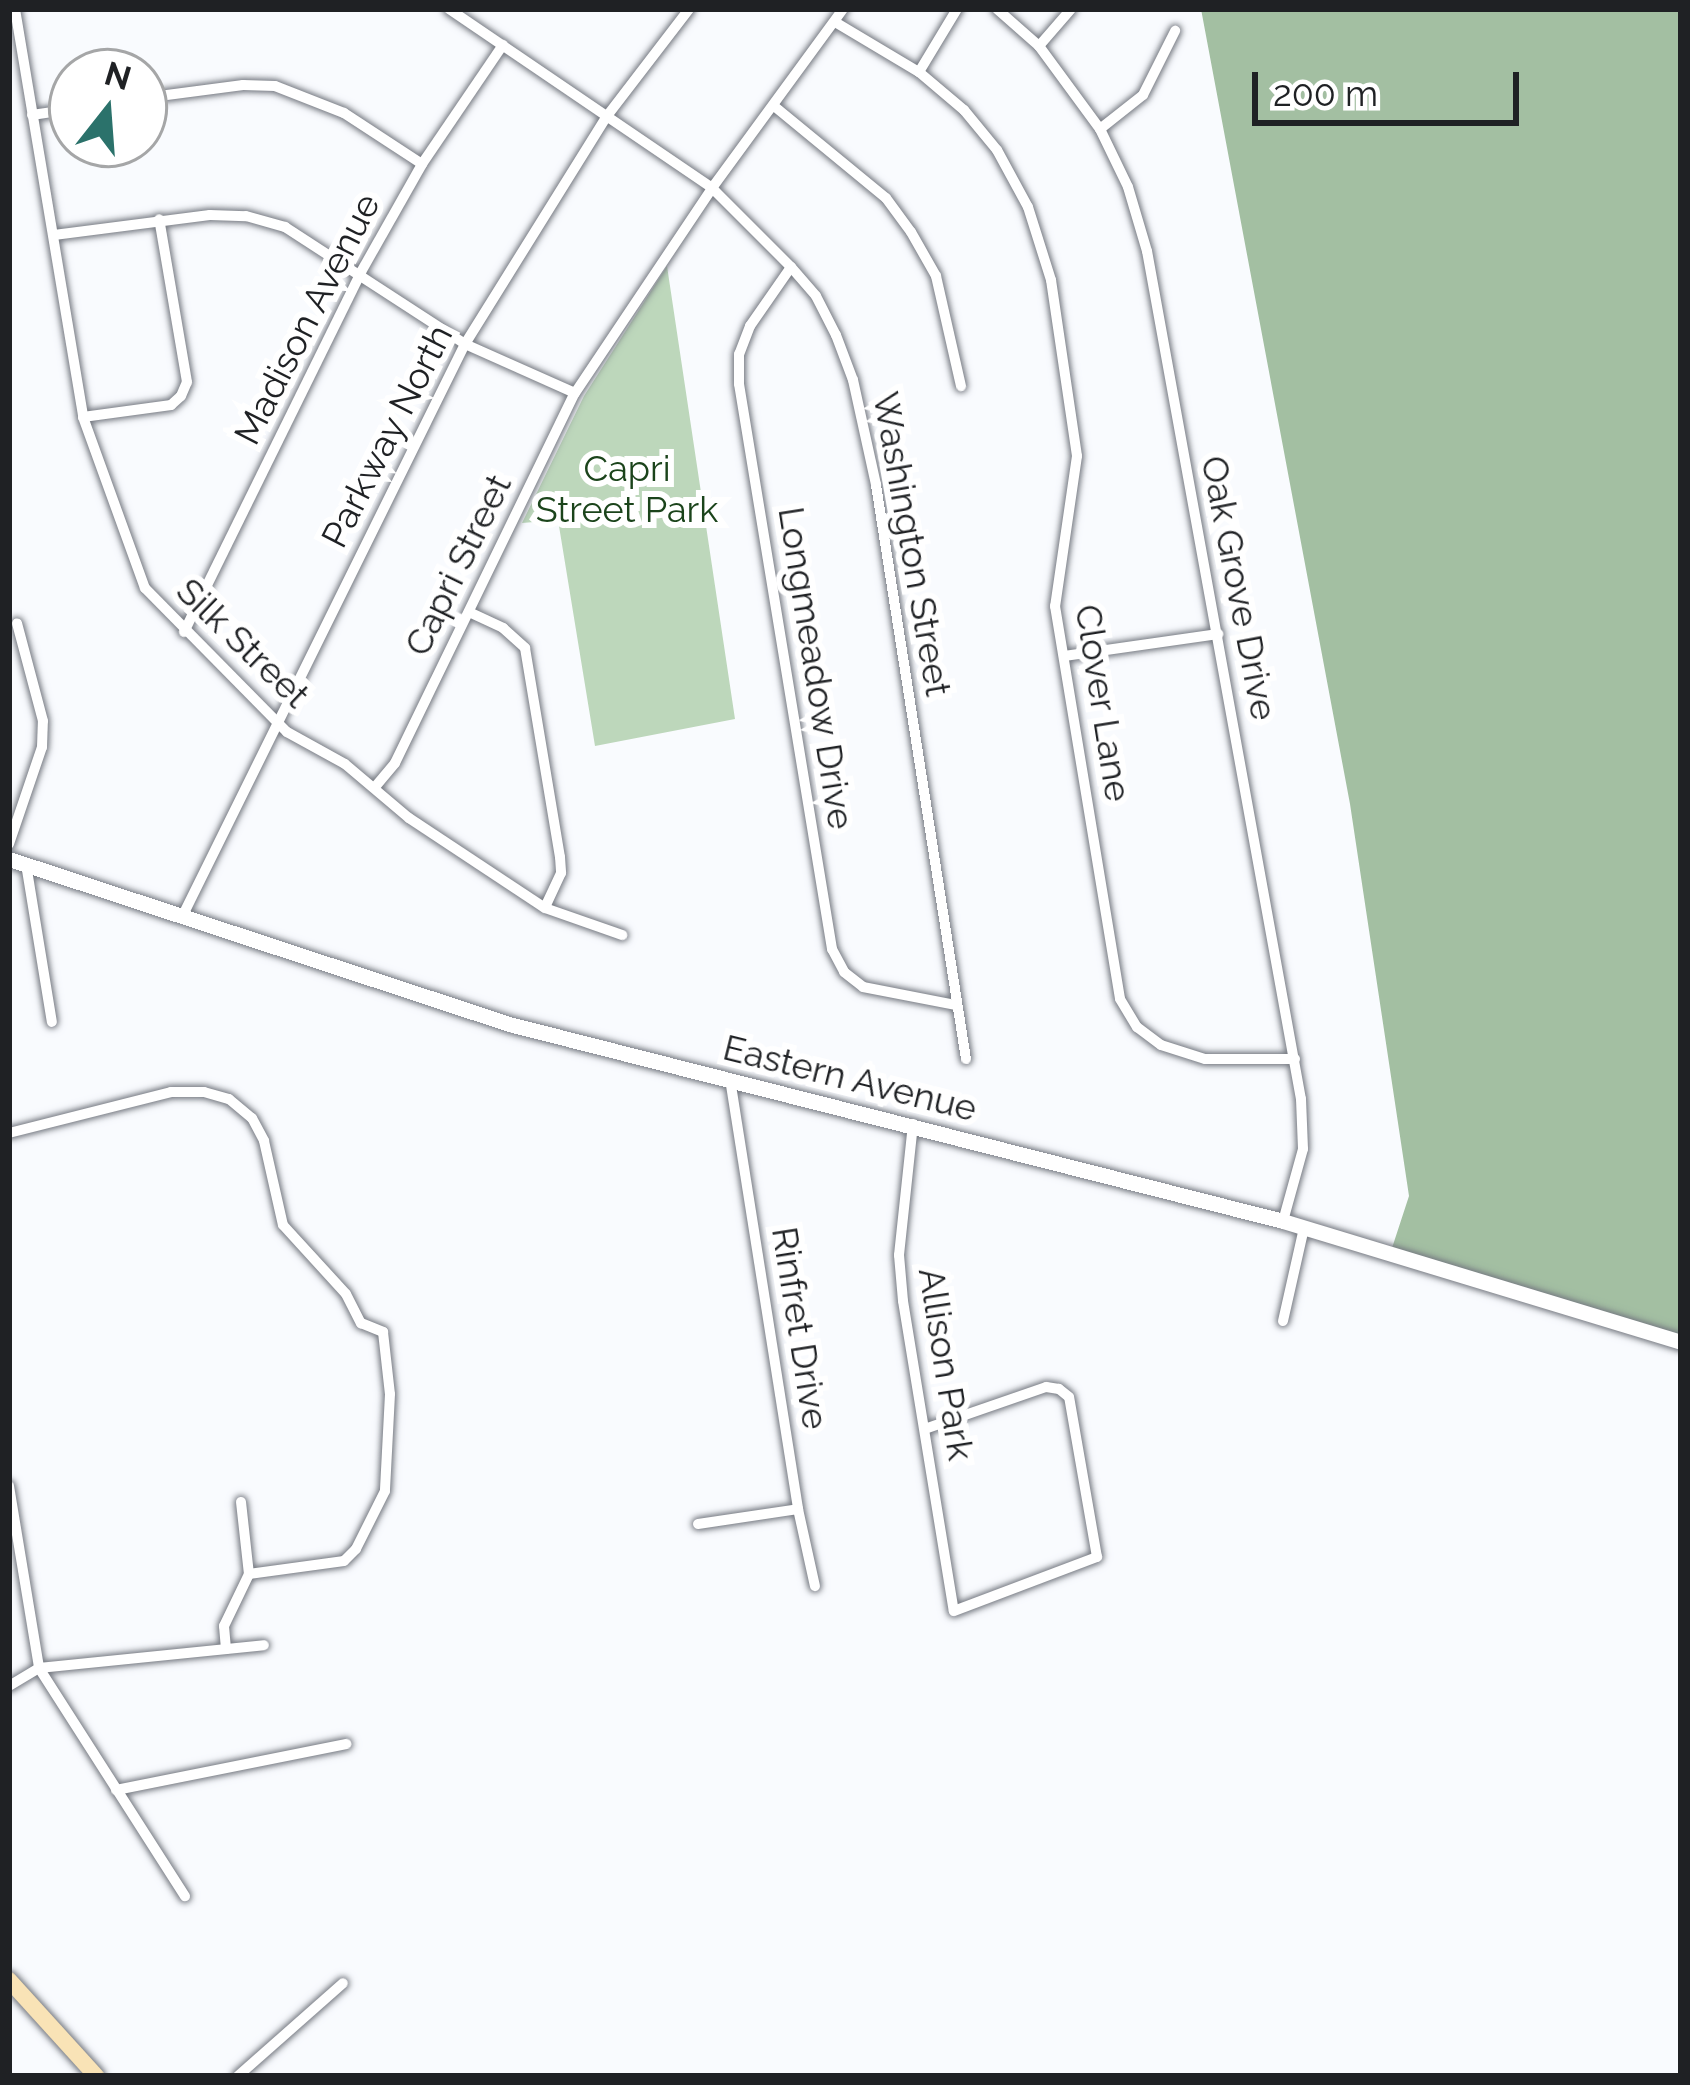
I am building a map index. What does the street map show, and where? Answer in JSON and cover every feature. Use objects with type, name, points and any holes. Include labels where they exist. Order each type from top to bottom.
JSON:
[{"type":"main road","points":[[9,1980],[96,2076]]},
{"type":"street","name":"Silk Street","points":[[15,9],[83,417],[146,588],[277,723],[545,908],[622,935]]},
{"type":"street","name":"Washington Street","points":[[449,9],[712,188],[816,296],[854,380],[876,485],[966,1059]]},
{"type":"street","name":"Parkway North","points":[[184,915],[465,344],[607,116],[689,9]]},
{"type":"street","name":"Capri Street","points":[[374,787],[395,763],[575,393],[712,188],[843,9]]},
{"type":"street","points":[[919,73],[957,9]]},
{"type":"street","name":"Oak Grove Drive","points":[[997,9],[1039,46],[1100,129],[1128,187],[1147,250],[1295,1059],[1303,1149],[1283,1221]]},
{"type":"street","points":[[1039,46],[1071,9]]},
{"type":"street","name":"Clover Lane","points":[[835,22],[919,73],[964,110],[997,150],[1028,207],[1051,280],[1077,456],[1054,606],[1120,999],[1137,1027],[1161,1045],[1205,1059],[1295,1059]]},
{"type":"street","points":[[1100,129],[1143,95],[1175,32]]},
{"type":"street","name":"Madison Avenue","points":[[184,632],[361,272],[422,164],[503,46]]},
{"type":"street","points":[[168,95],[243,85],[275,86],[344,113],[422,164]]},
{"type":"street","points":[[773,106],[870,183],[911,232],[936,276],[961,386]]},
{"type":"street","points":[[32,115],[48,113]]},
{"type":"street","points":[[54,235],[160,219],[246,216],[285,227],[361,272],[465,344],[575,393]]},
{"type":"street","points":[[83,417],[171,405],[187,382],[160,219]]},
{"type":"street","name":"Longmeadow Drive","points":[[791,267],[750,326],[739,354],[739,384],[832,949],[844,972],[863,987],[956,1005]]},
{"type":"street","points":[[469,612],[515,636],[525,648],[560,856],[561,874],[545,908]]},
{"type":"street","points":[[9,844],[42,747],[44,721],[17,623]]},
{"type":"street","points":[[1064,656],[1218,634]]},
{"type":"street","points":[[18,861],[52,1022]]},
{"type":"street","name":"Eastern Avenue","points":[[18,861],[509,1024],[1283,1221],[1681,1342]]},
{"type":"street","name":"Rinfret Drive","points":[[730,1079],[798,1509],[815,1586]]},
{"type":"street","points":[[9,1132],[171,1092],[204,1092],[229,1099],[252,1118],[264,1142],[283,1225],[346,1294],[362,1323],[383,1332],[390,1394],[385,1491],[356,1549],[344,1561],[249,1574]]},
{"type":"street","name":"Allison Park","points":[[913,1124],[899,1256],[925,1429],[955,1611],[1097,1557],[1069,1397],[1059,1388],[1046,1388],[925,1429]]},
{"type":"street","points":[[1283,1321],[1304,1228]]},
{"type":"street","points":[[9,1486],[39,1668],[185,1896]]},
{"type":"street","points":[[226,1649],[224,1626],[249,1574],[241,1502]]},
{"type":"street","points":[[698,1524],[798,1509]]},
{"type":"street","points":[[9,1686],[39,1668],[264,1646]]},
{"type":"street","points":[[116,1790],[346,1744]]},
{"type":"street","points":[[238,2076],[343,1983]]},
{"type":"green space","points":[[1201,9],[1681,9],[1681,1336],[1392,1248],[1409,1196],[1350,804]]},
{"type":"green space","name":"Capri Street Park","points":[[667,266],[735,719],[595,746],[558,520],[522,523],[584,396]]}]
